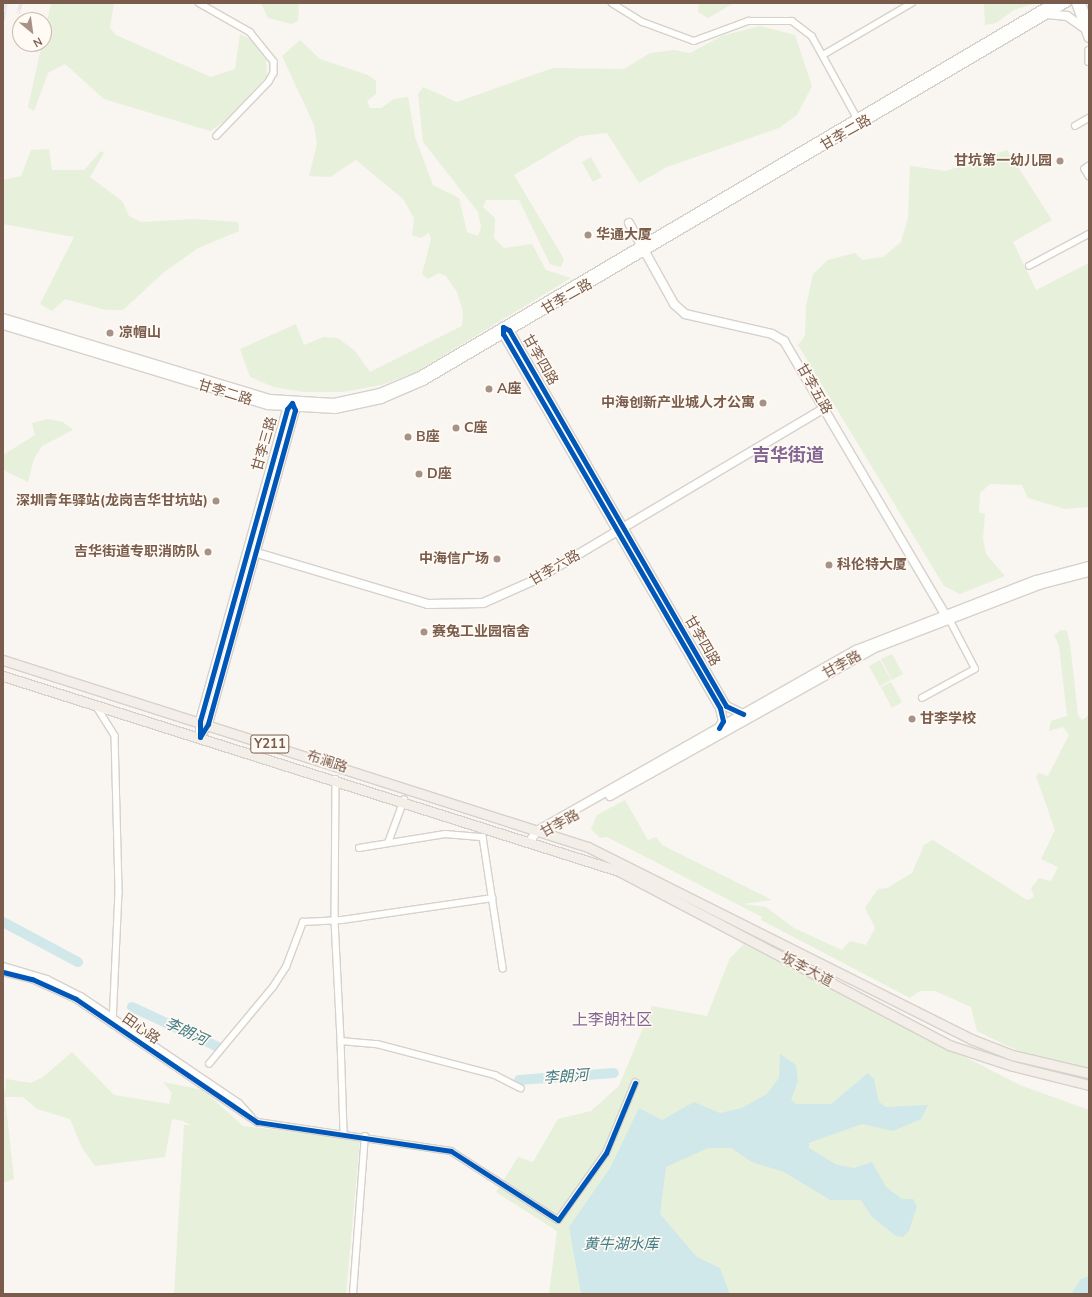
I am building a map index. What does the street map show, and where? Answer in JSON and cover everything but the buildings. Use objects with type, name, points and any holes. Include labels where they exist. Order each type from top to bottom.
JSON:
[{"type":"main road","name":"甘李二路","points":[[860,122],[1053,3]]},
{"type":"main road","name":"甘李二路","points":[[3,325],[248,400],[292,407],[335,409],[381,399],[423,381],[505,330],[1066,3]]},
{"type":"main road","points":[[1076,3],[1086,26]]},
{"type":"main road","points":[[1081,3],[1089,38]]},
{"type":"main road","points":[[1046,14],[1067,16],[1086,26]]},
{"type":"main road","name":"甘李五路","points":[[629,224],[674,304],[685,314],[772,334],[784,341],[825,408],[947,617]]},
{"type":"main road","name":"甘李二路","points":[[3,318],[292,407]]},
{"type":"main road","name":"甘李四路","points":[[505,330],[720,708],[723,721],[719,728]]},
{"type":"main road","name":"甘李三路","points":[[200,737],[292,407]]},
{"type":"main road","name":"甘李六路","points":[[257,553],[428,604],[466,606],[504,596],[620,530],[825,408]]},
{"type":"main road","name":"甘李四路","points":[[620,530],[726,706],[743,714]]},
{"type":"main road","name":"甘李路","points":[[540,832],[861,655],[1036,580],[1089,566]]},
{"type":"main road","name":"甘李路","points":[[530,841],[540,832],[862,647],[1039,585],[1089,572]]},
{"type":"main road","name":"布澜路","points":[[3,660],[204,722],[540,832]]},
{"type":"main road","name":"布澜路","points":[[3,676],[404,800],[530,841]]},
{"type":"main road","name":"坂李大道","points":[[540,832],[624,862],[971,1039],[1012,1055],[1089,1073]]},
{"type":"main road","name":"坂李大道","points":[[530,841],[619,871],[949,1045],[1014,1066],[1089,1085]]},
{"type":"street","points":[[199,3],[250,32],[274,62],[274,73],[269,82],[217,136]]},
{"type":"street","points":[[612,3],[643,22],[694,41],[748,21],[792,21],[804,27],[823,56],[860,122]]},
{"type":"street","points":[[823,56],[912,3]]},
{"type":"street","points":[[1089,50],[1089,62]]},
{"type":"street","points":[[1075,126],[1089,118]]},
{"type":"street","points":[[1089,166],[1085,169],[1089,176]]},
{"type":"street","points":[[1029,266],[1089,234]]},
{"type":"street","points":[[922,698],[975,669],[947,617]]},
{"type":"street","points":[[96,705],[115,736],[119,892],[113,1024]]},
{"type":"street","points":[[336,779],[335,921],[344,1132]]},
{"type":"street","points":[[388,843],[404,800]]},
{"type":"street","points":[[359,848],[445,834],[483,837],[503,968]]},
{"type":"street","points":[[209,1064],[273,987],[286,967],[300,925],[492,898]]},
{"type":"street","name":"田心路","points":[[3,966],[48,978],[114,1018],[239,1103],[257,1122]]},
{"type":"street","name":"田心路","points":[[3,972],[56,989],[113,1024],[257,1122]]},
{"type":"street","points":[[341,1041],[377,1044],[495,1075],[521,1088]]},
{"type":"street","points":[[257,1122],[344,1132],[450,1151],[558,1220],[606,1153],[635,1083]]},
{"type":"street","points":[[353,1294],[364,1136]]},
{"type":"green space","points":[[51,3],[114,3],[110,28],[116,35],[211,77],[235,69],[240,34],[250,39],[266,60],[267,76],[224,122],[210,131],[104,99],[65,64],[48,73],[34,111],[28,107],[40,52],[52,52],[52,12],[49,12]]},
{"type":"green space","points":[[261,3],[299,3],[298,21],[291,24],[268,18]]},
{"type":"green space","points":[[699,3],[734,3],[708,18],[698,12]]},
{"type":"green space","points":[[984,3],[1036,3],[1014,10],[996,23],[985,25]]},
{"type":"green space","points":[[760,26],[795,35],[812,86],[797,115],[779,128],[667,167],[639,183],[607,133],[580,136],[514,175],[564,259],[561,267],[550,264],[519,200],[486,200],[483,207],[495,218],[494,238],[504,248],[532,244],[546,270],[571,278],[416,372],[381,385],[343,392],[303,392],[274,387],[250,377],[240,349],[296,324],[304,345],[323,337],[338,338],[355,351],[370,372],[462,326],[463,312],[457,292],[446,276],[439,273],[428,279],[422,274],[431,239],[429,233],[421,238],[412,235],[414,218],[403,199],[356,160],[330,177],[309,176],[317,144],[314,125],[282,56],[300,40],[320,59],[368,75],[376,81],[376,94],[367,101],[370,108],[381,108],[394,99],[408,97],[415,137],[433,185],[459,198],[467,232],[478,236],[481,227],[478,212],[423,142],[418,94],[423,87],[457,102],[553,68],[624,69],[650,53],[674,50],[690,53],[722,36]]},
{"type":"green space","points":[[49,149],[52,170],[84,170],[101,151],[104,153],[90,177],[122,201],[129,216],[141,222],[194,219],[238,222],[239,231],[198,248],[163,273],[123,310],[106,310],[65,299],[52,311],[40,304],[74,237],[3,224],[3,180],[21,176],[31,150]]},
{"type":"green space","points":[[1007,150],[1052,220],[1013,242],[1036,290],[1089,263],[1089,507],[1065,509],[1028,498],[1022,485],[990,484],[980,493],[979,512],[985,514],[983,539],[986,554],[1005,576],[960,594],[944,586],[798,345],[805,336],[806,306],[813,274],[828,260],[855,253],[862,260],[883,257],[901,242],[908,218],[910,166],[946,171]]},
{"type":"green space","points":[[591,157],[602,177],[593,182],[582,162]]},
{"type":"green space","points":[[48,419],[63,422],[73,430],[42,446],[34,459],[28,482],[3,470],[3,455],[35,435],[32,423]]},
{"type":"green space","points":[[1061,630],[1067,631],[1070,643],[1078,715],[1082,720],[1089,715],[1089,1069],[1035,1057],[1003,1044],[977,1031],[971,1007],[935,991],[920,991],[910,998],[761,920],[762,917],[607,837],[600,838],[591,829],[597,815],[625,800],[648,840],[656,837],[662,845],[772,900],[743,904],[766,907],[794,928],[842,950],[850,941],[866,945],[875,928],[865,908],[878,889],[887,888],[912,873],[924,845],[933,840],[1027,900],[1034,897],[1031,888],[1039,878],[1051,881],[1058,867],[1041,859],[1055,830],[1036,776],[1039,773],[1048,776],[1069,735],[1063,727],[1049,731],[1051,721],[1067,716],[1059,646],[1054,635]]},
{"type":"green space","points":[[892,654],[903,674],[892,680],[881,659]]},
{"type":"green space","points":[[880,660],[891,680],[880,686],[869,666]]},
{"type":"green space","points":[[891,682],[902,702],[892,708],[881,687]]},
{"type":"green space","points":[[744,944],[1020,1085],[1089,1110],[1089,1294],[549,1294],[557,1231],[496,1192],[518,1157],[533,1162],[558,1119],[591,1111],[619,1086],[652,1006],[707,1016],[730,958]]},
{"type":"green space","points":[[72,1052],[114,1095],[169,1104],[172,1093],[163,1082],[203,1090],[243,1126],[360,1139],[346,1294],[174,1294],[184,1125],[191,1125],[183,1121],[172,1119],[165,1157],[95,1166],[82,1148],[70,1119],[37,1109],[23,1097],[5,1097],[14,1179],[3,1183],[3,1080],[5,1094],[6,1079],[31,1083],[43,1077]]},
{"type":"water","name":"黄牛湖水库","points":[[780,1054],[796,1065],[798,1081],[791,1100],[796,1104],[831,1104],[868,1073],[874,1079],[879,1102],[886,1107],[928,1105],[921,1119],[893,1131],[862,1124],[809,1143],[809,1148],[837,1165],[854,1168],[872,1162],[886,1187],[902,1199],[913,1199],[917,1206],[909,1231],[903,1237],[896,1236],[872,1217],[861,1200],[830,1200],[784,1172],[752,1162],[731,1148],[708,1148],[666,1167],[660,1214],[697,1257],[720,1268],[730,1294],[581,1294],[569,1227],[610,1168],[639,1108],[662,1120],[694,1102],[720,1113],[742,1108],[767,1094],[779,1078]]},
{"type":"water","points":[[1089,1276],[1089,1294],[1071,1294],[1081,1279]]},
{"type":"waterway","name":"李朗河","points":[[3,922],[78,962]]},
{"type":"waterway","name":"李朗河","points":[[132,1007],[218,1047]]},
{"type":"waterway","name":"李朗河","points":[[519,1080],[614,1073]]},
{"type":"railway","points":[[3,20],[6,3]]},
{"type":"railway","points":[[18,12],[21,3]]},
{"type":"cycle path","points":[[719,728],[723,721],[720,708],[503,334],[503,327],[509,330],[726,706],[743,714]]},
{"type":"cycle path","points":[[292,403],[295,410],[208,724],[200,737],[200,721],[287,409],[292,403]]},
{"type":"cycle path","points":[[3,972],[32,979],[76,999],[257,1122],[451,1151],[558,1220],[606,1153],[635,1083]]},
{"type":"place","name":"甘坑第一幼儿园","points":[[1060,161]]},
{"type":"place","name":"华通大厦","points":[[588,235]]},
{"type":"place","name":"凉帽山","points":[[110,333]]},
{"type":"place","name":"A座","points":[[489,389]]},
{"type":"place","name":"中海创新产业城人才公寓","points":[[763,403]]},
{"type":"place","name":"C座","points":[[456,428]]},
{"type":"place","name":"B座","points":[[408,437]]},
{"type":"place","name":"D座","points":[[419,474]]},
{"type":"place","name":"深圳青年驿站(龙岗吉华甘坑站)","points":[[216,501]]},
{"type":"place","name":"吉华街道专职消防队","points":[[208,552]]},
{"type":"place","name":"中海信广场","points":[[497,559]]},
{"type":"place","name":"科伦特大厦","points":[[829,565]]},
{"type":"place","name":"赛兔工业园宿舍","points":[[424,632]]},
{"type":"place","name":"甘李学校","points":[[912,719]]},
{"type":"district","name":"吉华街道","points":[[788,455]]},
{"type":"district","name":"上李朗社区","points":[[612,1020]]}]
